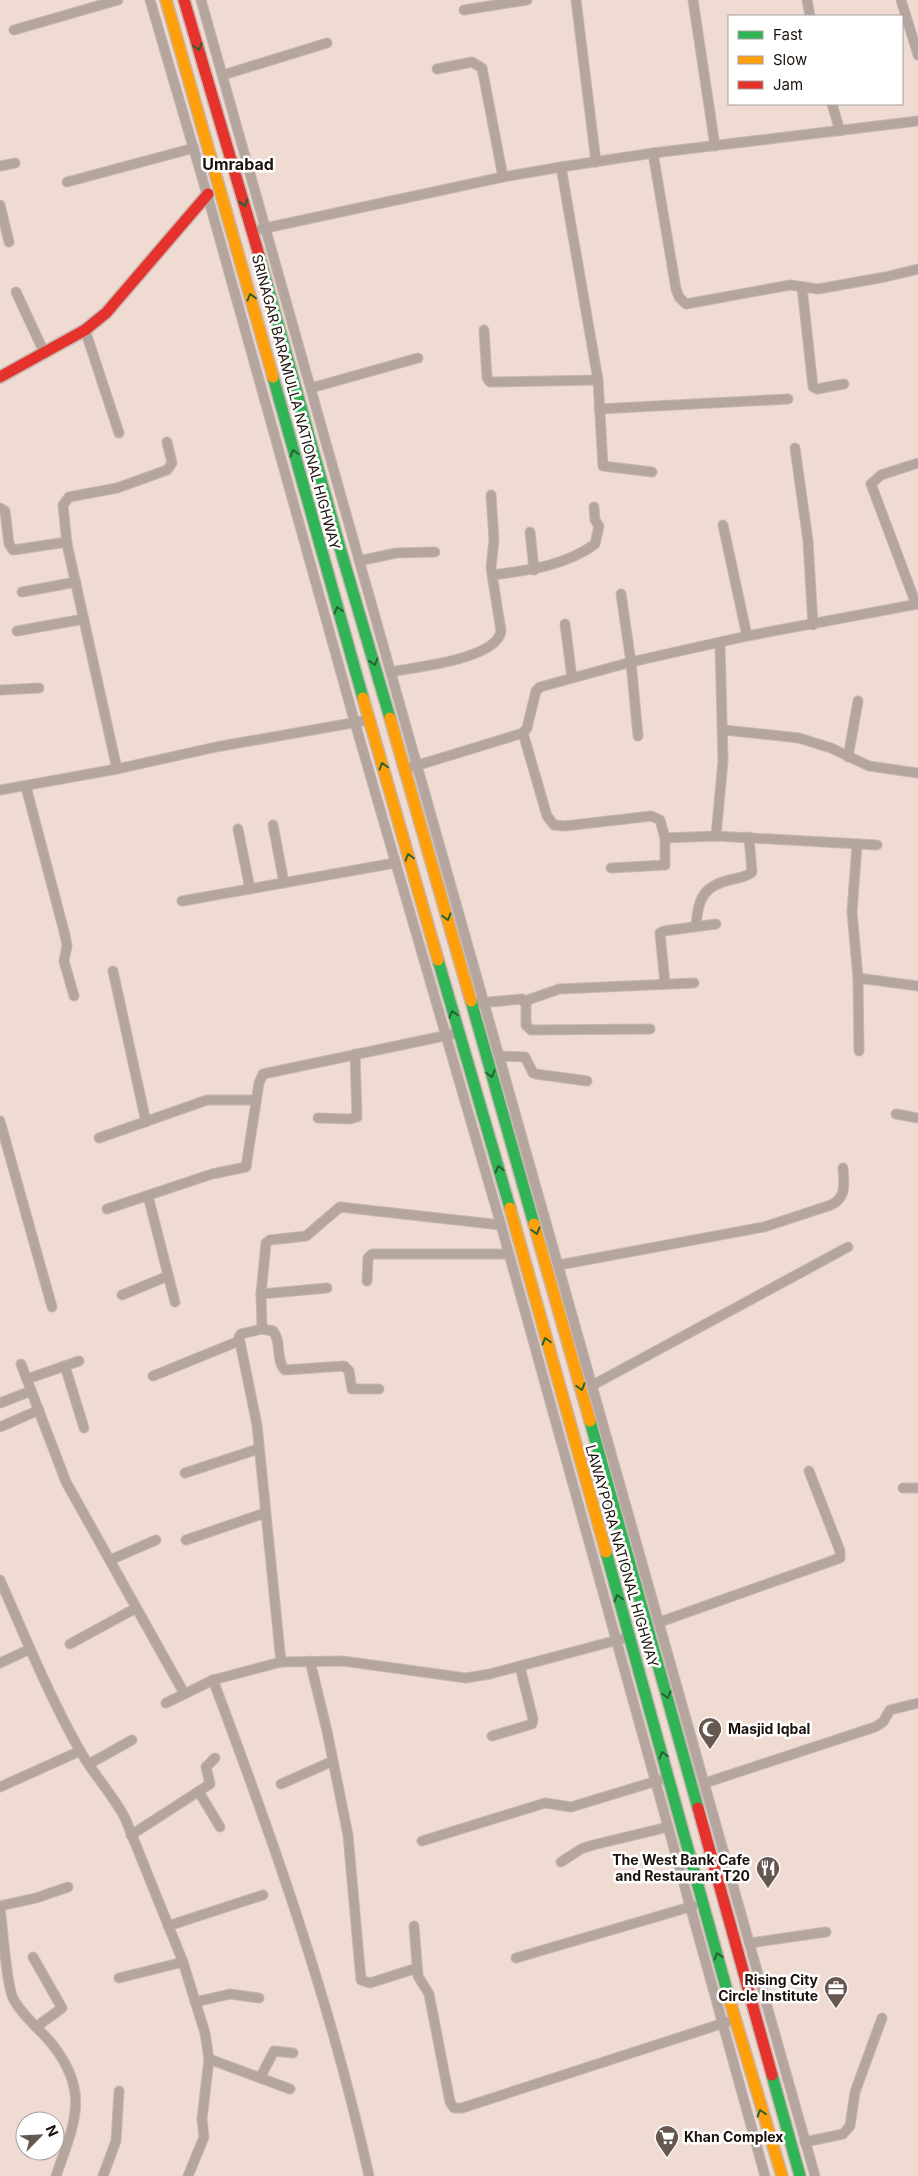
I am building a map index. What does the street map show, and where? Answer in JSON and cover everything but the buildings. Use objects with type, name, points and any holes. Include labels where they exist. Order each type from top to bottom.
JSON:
[{"type":"main road","name":"SRINAGAR BARAMULLA NATIONAL HIGHWAY","points":[[166,0],[458,1032]]},
{"type":"main road","points":[[184,0],[253,232],[338,541],[405,769],[549,1278],[800,2176]]},
{"type":"main road","points":[[0,377],[85,330],[106,313],[208,194]]},
{"type":"main road","points":[[260,384],[274,380]]},
{"type":"main road","name":"LAWAYPORA NATIONAL HIGHWAY","points":[[458,1032],[669,1777],[734,2019],[782,2176]]},
{"type":"main road","points":[[460,1088],[474,1084]]},
{"type":"main road","points":[[530,1284],[549,1278]]},
{"type":"street","points":[[14,30],[118,0]]},
{"type":"street","points":[[150,0],[208,194],[444,1035],[501,1225],[765,2176]]},
{"type":"street","points":[[201,0],[815,2176]]},
{"type":"street","points":[[464,10],[527,0]]},
{"type":"street","points":[[576,0],[596,162]]},
{"type":"street","points":[[693,0],[715,146]]},
{"type":"street","points":[[807,0],[810,15]]},
{"type":"street","points":[[901,0],[918,55]]},
{"type":"street","points":[[223,75],[327,43]]},
{"type":"street","points":[[437,69],[472,62],[482,68],[503,178]]},
{"type":"street","points":[[832,105],[840,131]]},
{"type":"street","points":[[253,232],[561,167],[653,153],[918,120]]},
{"type":"street","points":[[67,182],[194,148]]},
{"type":"street","points":[[653,153],[676,289],[681,301],[691,304],[790,285],[818,289],[918,269]]},
{"type":"street","points":[[0,166],[15,163]]},
{"type":"street","points":[[561,167],[598,380],[603,466],[652,472]]},
{"type":"street","points":[[0,205],[9,242]]},
{"type":"street","points":[[802,287],[814,387],[818,389],[844,384]]},
{"type":"street","points":[[16,292],[44,352]]},
{"type":"street","points":[[85,330],[119,433]]},
{"type":"street","points":[[484,330],[487,378],[492,383],[598,380]]},
{"type":"street","points":[[311,388],[418,358]]},
{"type":"street","points":[[599,409],[788,400]]},
{"type":"street","points":[[117,769],[62,512],[65,500],[74,496],[117,488],[167,470],[172,463],[167,442]]},
{"type":"street","points":[[795,448],[808,541],[813,625]]},
{"type":"street","points":[[405,769],[523,733],[527,728],[538,688],[631,662],[720,644],[747,636],[917,604],[871,484],[881,475],[918,463]]},
{"type":"street","points":[[391,672],[466,657],[495,643],[500,638],[501,631],[493,575],[494,540],[491,495]]},
{"type":"street","points":[[0,508],[5,511],[9,544],[13,550],[67,542]]},
{"type":"street","points":[[493,575],[534,570],[579,556],[595,544],[600,526],[595,520],[594,508]]},
{"type":"street","points":[[723,525],[747,636]]},
{"type":"street","points":[[530,532],[534,570]]},
{"type":"street","points":[[359,561],[396,553],[436,552]]},
{"type":"street","points":[[22,592],[76,582]]},
{"type":"street","points":[[621,594],[631,662],[638,736]]},
{"type":"street","points":[[18,631],[84,620]]},
{"type":"street","points":[[565,624],[572,678]]},
{"type":"street","points":[[716,836],[723,771],[724,730],[720,644]]},
{"type":"street","points":[[0,690],[39,688]]},
{"type":"street","points":[[848,757],[858,701]]},
{"type":"street","points":[[0,790],[26,787],[117,769],[216,747],[369,720]]},
{"type":"street","points":[[724,730],[799,738],[831,748],[869,766],[918,773]]},
{"type":"street","points":[[523,733],[547,816],[554,825],[565,826],[654,816],[662,823],[666,861],[663,866],[611,868]]},
{"type":"street","points":[[26,787],[65,935],[67,946],[64,960],[74,996]]},
{"type":"street","points":[[272,825],[284,883]]},
{"type":"street","points":[[238,829],[250,889]]},
{"type":"street","points":[[665,838],[749,837],[877,845]]},
{"type":"street","points":[[696,926],[698,906],[706,891],[721,881],[748,875],[752,872],[749,837]]},
{"type":"street","points":[[857,844],[852,912],[858,978],[859,1051]]},
{"type":"street","points":[[182,901],[395,863]]},
{"type":"street","points":[[665,984],[660,933],[716,924]]},
{"type":"street","points":[[113,971],[146,1122]]},
{"type":"street","points":[[858,978],[918,986]]},
{"type":"street","points":[[471,1004],[513,999],[525,1001],[559,988],[694,983]]},
{"type":"street","points":[[525,1001],[526,1025],[530,1029],[650,1029]]},
{"type":"street","points":[[107,1209],[212,1174],[246,1167],[260,1078],[267,1072],[458,1032]]},
{"type":"street","points":[[318,1118],[350,1119],[357,1116],[355,1054]]},
{"type":"street","points":[[499,1056],[525,1057],[533,1073],[536,1074],[588,1081]]},
{"type":"street","points":[[99,1138],[207,1100],[256,1100]]},
{"type":"street","points":[[896,1114],[918,1118]]},
{"type":"street","points":[[0,1121],[52,1307]]},
{"type":"street","points":[[559,1265],[764,1227],[831,1205],[843,1195],[843,1168]]},
{"type":"street","points":[[148,1196],[175,1302]]},
{"type":"street","points":[[262,1329],[261,1294],[266,1243],[270,1240],[306,1236],[340,1207],[501,1225]]},
{"type":"street","points":[[593,1385],[848,1246]]},
{"type":"street","points":[[367,1281],[368,1258],[374,1253],[508,1254]]},
{"type":"street","points":[[122,1295],[168,1276]]},
{"type":"street","points":[[261,1294],[327,1288]]},
{"type":"street","points":[[281,1662],[255,1415],[239,1341],[241,1334],[262,1329],[275,1332],[281,1365],[285,1370],[344,1366],[349,1371],[351,1388],[379,1389]]},
{"type":"street","points":[[153,1376],[239,1341]]},
{"type":"street","points":[[26,1379],[79,1361]]},
{"type":"street","points":[[21,1364],[66,1482],[184,1692]]},
{"type":"street","points":[[64,1366],[84,1428]]},
{"type":"street","points":[[0,1403],[31,1391]]},
{"type":"street","points":[[0,1427],[38,1410]]},
{"type":"street","points":[[185,1473],[258,1449]]},
{"type":"street","points":[[660,1622],[840,1558],[840,1552],[809,1472]]},
{"type":"street","points":[[903,1488],[918,1488]]},
{"type":"street","points":[[186,1540],[265,1513]]},
{"type":"street","points":[[110,1560],[156,1540]]},
{"type":"street","points":[[0,1580],[51,1696],[80,1751],[116,1802],[183,1962],[205,2033],[209,2059],[202,2119],[204,2137],[188,2176]]},
{"type":"street","points":[[70,1644],[136,1608]]},
{"type":"street","points":[[166,1703],[184,1692],[213,1680],[281,1662],[368,1663],[466,1678],[520,1667],[629,1637]]},
{"type":"street","points":[[0,1662],[30,1649]]},
{"type":"street","points":[[310,1661],[333,1761],[351,1855],[361,1980],[370,1983],[417,1968]]},
{"type":"street","points":[[492,1736],[532,1724],[533,1719],[520,1667]]},
{"type":"street","points":[[213,1680],[260,1805],[317,1983],[344,2075],[369,2176]]},
{"type":"street","points":[[705,1783],[875,1727],[884,1722],[890,1710],[918,1703]]},
{"type":"street","points":[[89,1764],[132,1740]]},
{"type":"street","points":[[0,1788],[80,1751]]},
{"type":"street","points":[[131,1835],[199,1792],[211,1782],[206,1767],[215,1758]]},
{"type":"street","points":[[281,1784],[333,1761]]},
{"type":"street","points":[[422,1841],[544,1803],[571,1807],[669,1777]]},
{"type":"street","points":[[199,1792],[220,1827]]},
{"type":"street","points":[[561,1862],[581,1849],[593,1845],[668,1827]]},
{"type":"street","points":[[56,2176],[74,2126],[77,2104],[74,2081],[52,2044],[12,1996],[0,1907],[36,1898],[68,1887]]},
{"type":"street","points":[[168,1926],[263,1895]]},
{"type":"street","points":[[516,1958],[704,1903]]},
{"type":"street","points":[[414,1926],[418,1976],[429,1994],[450,2102],[454,2108],[462,2108],[518,2091],[734,2019]]},
{"type":"street","points":[[750,1943],[826,1932]]},
{"type":"street","points":[[33,1957],[62,2008],[36,2026]]},
{"type":"street","points":[[119,1978],[183,1962]]},
{"type":"street","points":[[195,2002],[230,1994],[259,1998]]},
{"type":"street","points":[[805,2142],[843,2134],[850,2126],[854,2092],[882,2018]]},
{"type":"street","points":[[260,2078],[274,2051],[293,2053]]},
{"type":"street","points":[[209,2059],[290,2089]]},
{"type":"street","points":[[103,2176],[116,2141],[119,2091]]},
{"type":"traffic: fast","points":[[259,255],[338,541],[390,718]]},
{"type":"traffic: fast","points":[[273,377],[363,698]]},
{"type":"traffic: fast","points":[[438,960],[510,1208]]},
{"type":"traffic: fast","points":[[471,1001],[534,1224]]},
{"type":"traffic: fast","points":[[590,1421],[698,1808]]},
{"type":"traffic: fast","points":[[606,1552],[729,1998]]},
{"type":"traffic: fast","points":[[772,2075],[800,2176]]},
{"type":"traffic: slow","points":[[166,0],[273,377]]},
{"type":"traffic: slow","points":[[363,698],[438,960]]},
{"type":"traffic: slow","points":[[390,718],[471,1001]]},
{"type":"traffic: slow","points":[[510,1208],[606,1552]]},
{"type":"traffic: slow","points":[[534,1224],[590,1421]]},
{"type":"traffic: slow","points":[[729,1998],[782,2176]]},
{"type":"traffic: jam","points":[[184,0],[259,255]]},
{"type":"traffic: jam","points":[[0,377],[85,330],[106,313],[208,194]]},
{"type":"traffic: jam","points":[[698,1808],[772,2075]]},
{"type":"place","name":"Masjid Iqbal","points":[[710,1750]]},
{"type":"place","name":"The West Bank Cafe and Restaurant T20","points":[[768,1889]]},
{"type":"place","name":"Rising City Circle Institute","points":[[836,2009]]},
{"type":"place","name":"Khan Complex","points":[[667,2158]]},
{"type":"district","name":"Umrabad","points":[[238,164]]}]
